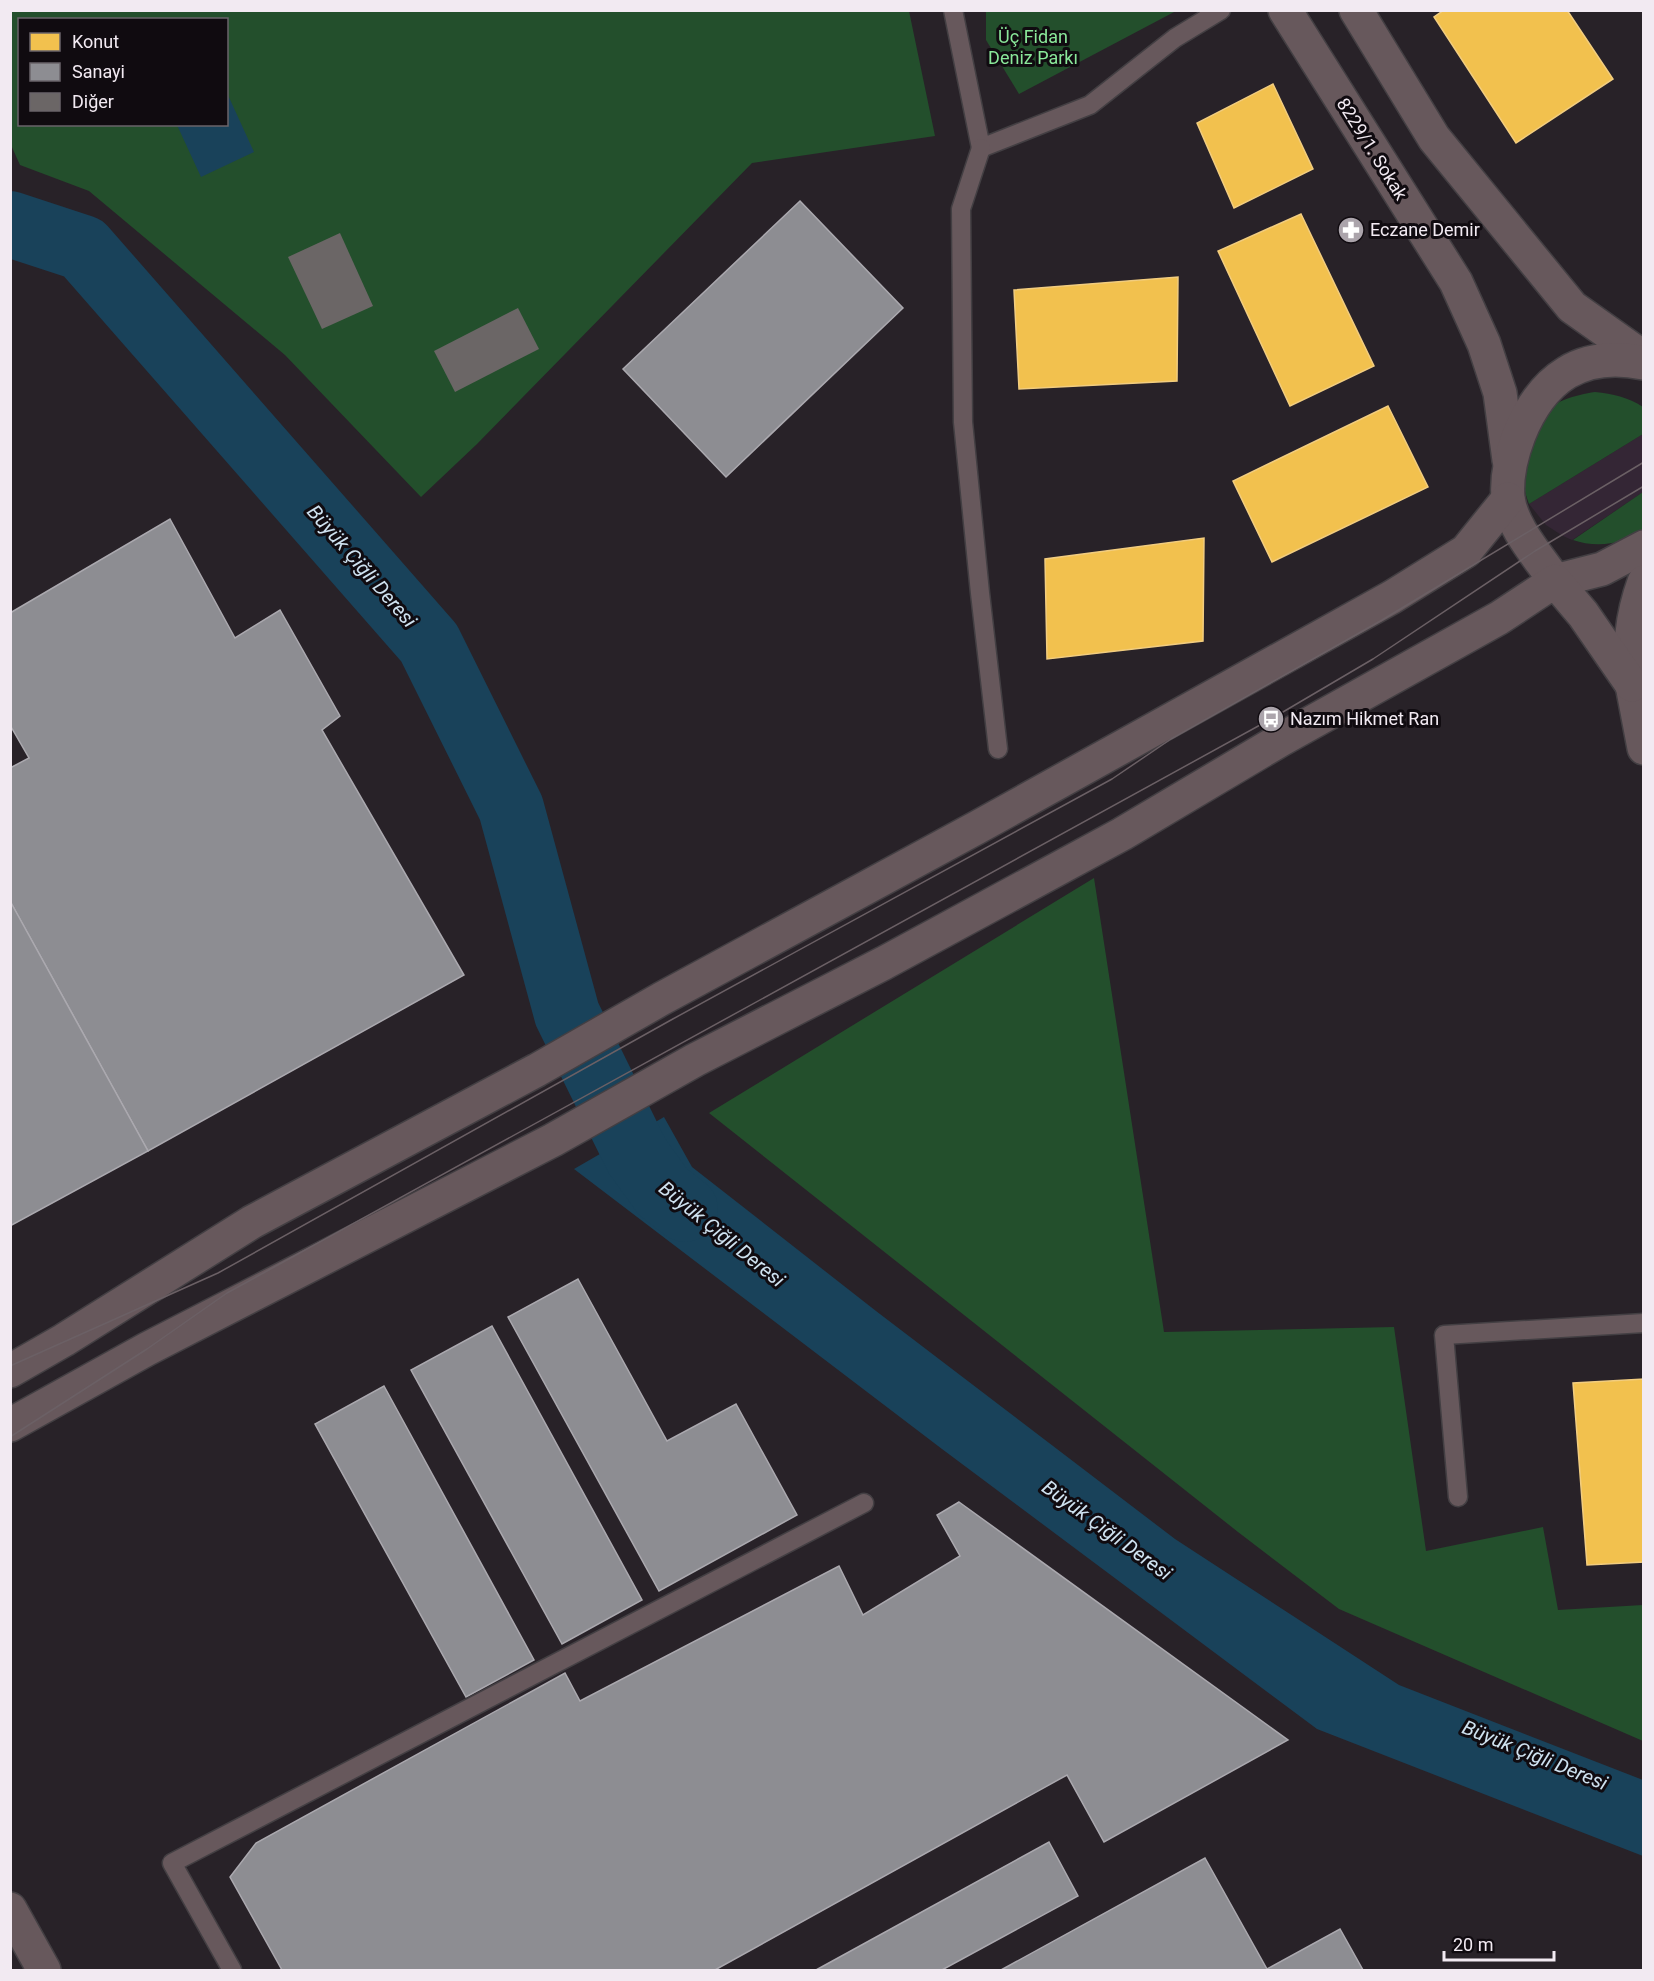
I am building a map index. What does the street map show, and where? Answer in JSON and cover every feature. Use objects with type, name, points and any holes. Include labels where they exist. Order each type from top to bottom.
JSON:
[{"type":"street","name":"8229/1. Sokak","points":[[1285,10],[1455,282],[1484,344],[1500,393],[1509,460]]},
{"type":"street","points":[[1356,10],[1434,138],[1572,307],[1644,358]]},
{"type":"street","points":[[1632,685],[1583,614],[1555,581],[1522,535],[1508,499],[1509,460],[1522,426],[1538,397],[1563,374],[1592,361],[1623,359],[1644,363]]},
{"type":"street","points":[[10,1371],[64,1341],[252,1222],[537,1070],[660,999],[978,827],[1392,597],[1466,551],[1508,499]]},
{"type":"street","points":[[10,1425],[147,1349],[553,1140],[695,1060],[884,963],[1111,840],[1282,739],[1499,618],[1555,581],[1602,569],[1644,547]]},
{"type":"street","points":[[1644,582],[1635,606],[1629,651],[1632,685],[1644,748]]},
{"type":"street","points":[[10,1909],[44,1971]]},
{"type":"lane","points":[[953,10],[981,148],[961,209],[963,422],[998,749]]},
{"type":"lane","points":[[981,148],[1090,105],[1175,38],[1221,10]]},
{"type":"lane","points":[[1458,1497],[1444,1335],[1644,1323]]},
{"type":"lane","points":[[232,1971],[172,1863],[864,1503]]},
{"type":"shaded area","points":[[1643,434],[1643,492],[1572,540],[1546,525],[1529,504]]},
{"type":"green space","name":"Üç Fidan Deniz Parkı","points":[[986,10],[1176,11],[1019,94],[986,40]]},
{"type":"green space","points":[[10,11],[909,11],[935,136],[752,163],[477,444],[421,497],[285,355],[89,191],[20,165],[11,145]]},
{"type":"green space","points":[[1595,392],[1620,396],[1643,407],[1643,434],[1529,504],[1523,474],[1525,461],[1541,418],[1557,403]]},
{"type":"green space","points":[[1643,492],[1643,529],[1636,534],[1610,544],[1591,544],[1573,540]]},
{"type":"green space","points":[[1094,878],[1164,1332],[1394,1327],[1426,1551],[1543,1527],[1558,1610],[1643,1605],[1643,1741],[1339,1609],[1238,1532],[709,1113]]},
{"type":"water","points":[[228,95],[254,152],[201,177],[177,126],[228,126]]},
{"type":"water","points":[[664,1117],[692,1167],[876,1311],[1175,1539],[1399,1685],[1643,1780],[1643,1856],[1317,1729],[942,1449],[574,1169]]},
{"type":"building: Konut","points":[[1444,10],[1567,10],[1613,79],[1516,143],[1434,17]]},
{"type":"building: Konut","points":[[1273,84],[1313,169],[1234,208],[1197,123]]},
{"type":"building: Konut","points":[[1301,214],[1374,366],[1290,406],[1218,251]]},
{"type":"building: Konut","points":[[1178,277],[1177,381],[1019,389],[1014,290]]},
{"type":"building: Konut","points":[[1388,406],[1428,487],[1272,562],[1233,481]]},
{"type":"building: Konut","points":[[1204,538],[1203,641],[1047,659],[1045,559]]},
{"type":"building: Konut","points":[[1644,1379],[1644,1562],[1587,1565],[1573,1383]]},
{"type":"building: Sanayi","points":[[800,201],[903,308],[726,477],[623,369]]},
{"type":"building: Sanayi","points":[[170,519],[235,638],[280,610],[340,716],[322,730],[464,975],[148,1151],[10,901],[10,768],[29,758],[10,725],[10,613]]},
{"type":"building: Sanayi","points":[[10,901],[148,1151],[10,1226]]},
{"type":"building: Sanayi","points":[[578,1279],[667,1441],[736,1404],[797,1515],[659,1591],[508,1317]]},
{"type":"building: Sanayi","points":[[492,1326],[642,1600],[562,1644],[411,1370]]},
{"type":"building: Sanayi","points":[[384,1386],[534,1660],[466,1697],[315,1424]]},
{"type":"building: Sanayi","points":[[959,1502],[1288,1740],[1104,1842],[1067,1775],[715,1970],[282,1970],[230,1877],[256,1843],[565,1673],[580,1701],[839,1566],[863,1615],[960,1556],[937,1515]]},
{"type":"building: Sanayi","points":[[1049,1842],[1078,1896],[942,1970],[816,1970]]},
{"type":"building: Sanayi","points":[[1205,1858],[1267,1969],[1340,1929],[1363,1970],[1001,1970]]},
{"type":"building: Diğer","points":[[340,233],[373,306],[322,329],[288,257]]},
{"type":"building: Diğer","points":[[518,308],[539,349],[455,392],[434,351]]},
{"type":"waterway","name":"Büyük Çiğli Deresi","points":[[10,224],[83,248],[429,643],[511,808],[567,1014],[637,1156],[663,1192],[685,1209]]},
{"type":"tram line","points":[[10,1366],[218,1273],[671,1020],[1112,779],[1171,739],[1382,620],[1644,462]]},
{"type":"tram line","points":[[10,1437],[147,1349],[227,1293],[1271,719],[1373,659],[1535,551],[1644,486]]},
{"type":"place","name":"Eczane Demir","points":[[1351,230]]},
{"type":"place","name":"Nazım Hikmet Ran","points":[[1271,719]]}]
